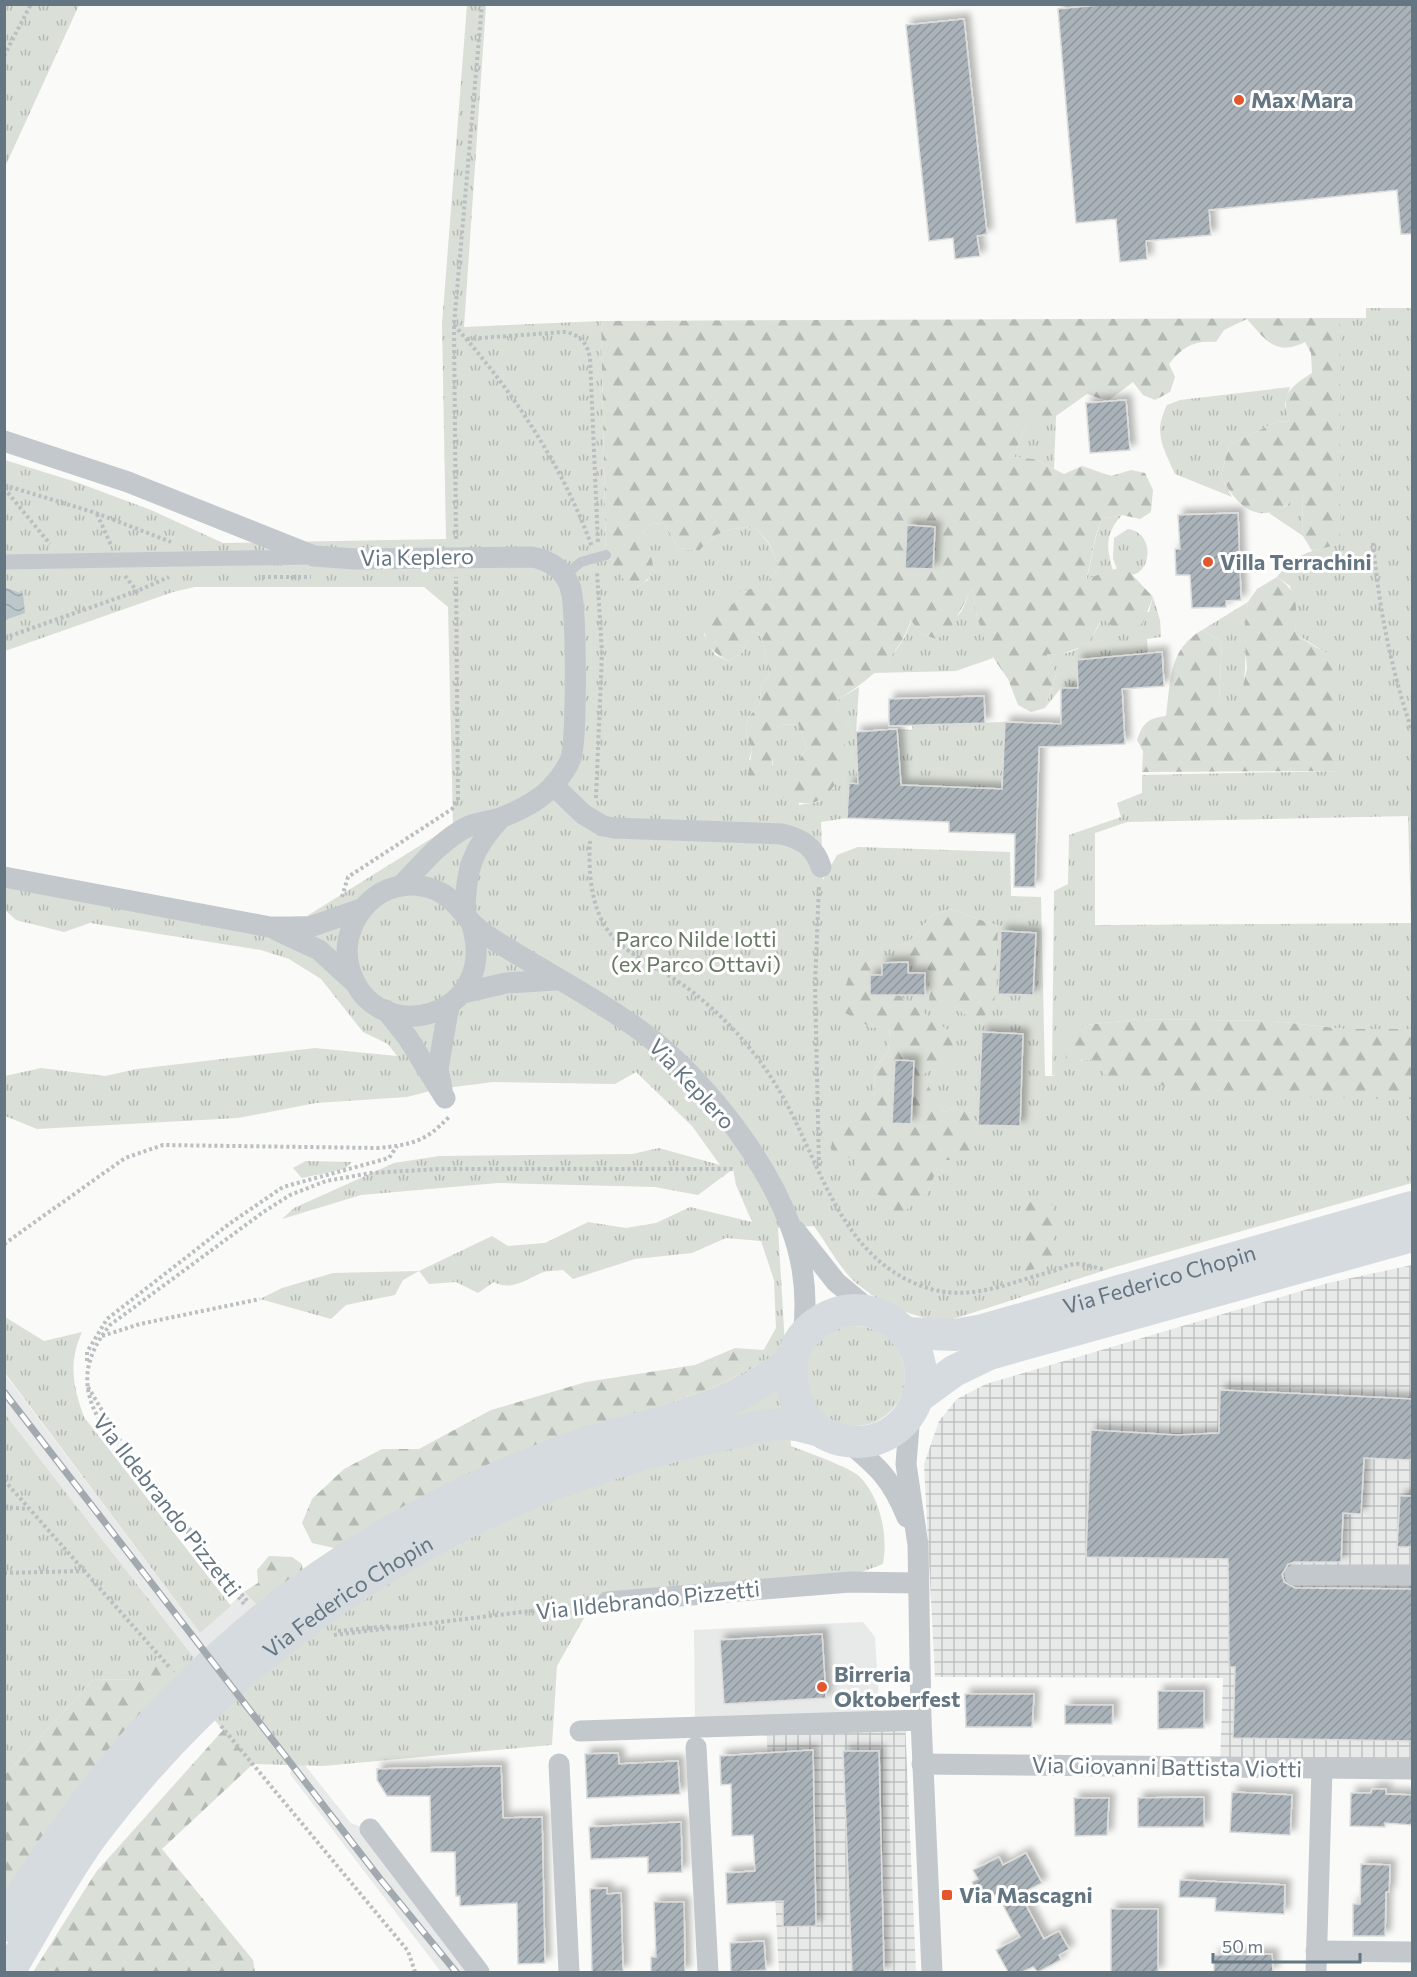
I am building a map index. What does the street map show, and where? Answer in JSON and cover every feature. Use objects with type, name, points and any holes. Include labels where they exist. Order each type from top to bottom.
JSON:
[{"type":"main road","name":"Via Federico Chopin","points":[[905,1333],[955,1335],[983,1330],[1413,1207]]},
{"type":"main road","name":"Via Federico Chopin","points":[[4,1926],[57,1841],[117,1782],[196,1717],[274,1646],[382,1569],[446,1532],[516,1498],[608,1464],[703,1438],[788,1424],[833,1436],[865,1441],[882,1436],[898,1427],[914,1406],[954,1371],[989,1354],[1413,1236]]},
{"type":"main road","name":"Via Federico Chopin","points":[[9,1972],[79,1856],[117,1782],[163,1710],[263,1620],[347,1559],[484,1483],[581,1446],[731,1398],[766,1379],[797,1348],[817,1322],[834,1313],[854,1310],[873,1312],[891,1320],[905,1333],[915,1347],[920,1364],[921,1382],[914,1406]]},
{"type":"main road","points":[[797,1348],[790,1381],[794,1400],[805,1418],[833,1436]]},
{"type":"street","name":"Via Keplero","points":[[4,441],[128,482],[314,556],[355,559],[456,556],[542,559],[551,563],[564,576]]},
{"type":"street","points":[[4,562],[314,556]]},
{"type":"street","points":[[401,886],[448,839],[470,826],[501,818],[529,803],[553,785],[571,759],[575,731],[574,605],[564,576]]},
{"type":"street","points":[[553,785],[573,807],[593,821],[614,828],[782,834],[808,845],[818,858],[821,867]]},
{"type":"street","points":[[468,917],[470,861],[482,838],[501,818]]},
{"type":"street","points":[[4,877],[270,927],[310,927],[361,909],[379,894],[401,886],[419,885],[452,898],[468,917],[477,940],[477,958],[472,977],[456,999],[438,1070],[445,1098]]},
{"type":"street","points":[[357,985],[348,962],[348,938],[361,909]]},
{"type":"street","name":"Via Keplero","points":[[468,917],[499,944],[632,1024],[693,1080],[750,1150],[790,1225]]},
{"type":"street","points":[[270,927],[319,950],[357,985],[369,1000],[386,1010],[411,1016],[437,1011],[456,999],[506,982],[556,980]]},
{"type":"street","points":[[386,1010],[408,1038],[445,1098]]},
{"type":"street","points":[[790,1225],[836,1282],[873,1312]]},
{"type":"street","points":[[790,1225],[806,1293],[797,1348]]},
{"type":"street","points":[[914,1406],[906,1464],[918,1545],[922,1764],[932,1972]]},
{"type":"street","points":[[833,1436],[883,1472],[897,1492],[918,1545]]},
{"type":"street","points":[[1295,1575],[1413,1575]]},
{"type":"street","name":"Via Ildebrando Pizzetti","points":[[608,1602],[850,1582],[917,1583]]},
{"type":"street","points":[[580,1731],[921,1720]]},
{"type":"street","points":[[696,1748],[708,1972]]},
{"type":"street","points":[[559,1764],[569,1972]]},
{"type":"street","name":"Via Giovanni Battista Viotti","points":[[922,1764],[1413,1769]]},
{"type":"street","points":[[1316,1972],[1322,1768]]},
{"type":"street","points":[[370,1829],[479,1972]]},
{"type":"street","points":[[1316,1951],[1413,1952]]},
{"type":"lane","points":[[564,576],[581,562],[600,556]]},
{"type":"path","points":[[4,56],[31,4]]},
{"type":"path","points":[[456,556],[454,325],[482,4]]},
{"type":"path","points":[[454,325],[497,375],[552,461],[578,508],[600,556]]},
{"type":"path","points":[[467,339],[564,332],[576,335],[585,343],[590,358],[600,556],[602,653],[589,875],[593,895],[614,939],[685,987],[712,1009],[757,1055],[784,1099],[840,1211],[861,1244],[876,1260],[912,1283],[944,1294],[981,1292],[1053,1271]]},
{"type":"path","points":[[4,486],[96,513],[173,543]]},
{"type":"path","points":[[4,486],[42,537],[68,561]]},
{"type":"path","points":[[96,513],[119,560]]},
{"type":"path","points":[[1373,543],[1377,584],[1388,646],[1413,731]]},
{"type":"path","points":[[4,638],[137,591],[174,574]]},
{"type":"path","points":[[339,917],[343,889],[348,877],[452,809],[458,800],[456,575],[467,575]]},
{"type":"path","points":[[819,1170],[815,986],[821,867]]},
{"type":"path","points":[[4,1244],[125,1158],[163,1145],[377,1148],[412,1144],[434,1133],[450,1117],[452,1108],[445,1098]]},
{"type":"path","points":[[255,1611],[124,1447],[88,1389],[87,1352],[107,1319],[229,1224],[283,1187],[389,1158],[397,1146]]},
{"type":"path","name":"Via Ildebrando Pizzetti","points":[[248,1607],[239,1600],[100,1421],[87,1393],[87,1363],[101,1336],[110,1325],[262,1213],[290,1195],[326,1181],[371,1173],[440,1169],[733,1169]]},
{"type":"path","points":[[101,1336],[140,1324],[261,1299]]},
{"type":"path","points":[[4,1507],[30,1509]]},
{"type":"path","points":[[4,1573],[84,1571]]},
{"type":"path","name":"Via Ildebrando Pizzetti","points":[[329,1633],[516,1613],[600,1601],[608,1602]]},
{"type":"shaded area","points":[[1412,1265],[1412,1770],[1220,1767],[1223,1678],[935,1677],[924,1464],[939,1421],[957,1399],[986,1384],[1328,1283]]},
{"type":"shaded area","points":[[4,1373],[200,1633],[244,1592],[262,1610],[198,1663],[5,1414]]},
{"type":"shaded area","points":[[863,1622],[875,1637],[880,1721],[695,1726],[694,1630]]},
{"type":"shaded area","points":[[248,1694],[351,1823],[366,1829],[474,1972],[441,1972],[290,1774],[291,1770]]},
{"type":"shaded area","points":[[905,1720],[916,1972],[779,1972],[766,1724]]},
{"type":"green space","points":[[4,5],[79,5],[5,167],[4,167]]},
{"type":"green space","name":"Parco Nilde Iotti (ex Parco Ottavi)","points":[[467,5],[486,5],[464,327],[601,321],[606,555],[638,586],[648,580],[653,567],[638,539],[651,523],[665,524],[678,548],[699,551],[724,532],[746,528],[756,528],[769,544],[779,567],[769,580],[784,613],[766,603],[733,604],[704,634],[715,655],[729,661],[743,652],[754,624],[762,639],[770,674],[762,684],[759,705],[748,718],[746,734],[752,749],[749,760],[773,765],[772,747],[778,725],[798,724],[807,748],[795,765],[799,805],[818,802],[833,789],[847,726],[836,701],[859,687],[856,732],[858,779],[901,779],[897,729],[912,730],[912,725],[1005,722],[1002,791],[849,783],[847,818],[821,822],[823,880],[837,855],[858,847],[1010,852],[1011,896],[1041,897],[1045,1076],[1055,1076],[1052,1075],[1054,891],[1068,884],[1069,835],[1121,817],[1117,803],[1142,793],[1142,775],[1339,771],[1328,654],[1296,634],[1296,618],[1290,586],[1277,577],[1290,563],[1304,554],[1339,544],[1340,318],[1366,318],[1366,308],[1412,308],[1412,1029],[1345,1029],[1273,1021],[1140,1019],[1086,1025],[1078,1061],[1092,1059],[1412,1080],[1412,1183],[1115,1267],[947,1321],[911,1314],[887,1304],[866,1291],[845,1271],[814,1226],[778,1228],[791,1446],[827,1460],[860,1477],[873,1496],[881,1518],[884,1542],[883,1564],[856,1574],[597,1595],[557,1666],[552,1745],[323,1766],[253,1764],[160,1658],[140,1679],[93,1680],[5,1775],[5,1414],[198,1663],[555,1443],[714,1387],[754,1367],[776,1328],[774,1280],[761,1241],[726,1238],[692,1253],[635,1259],[573,1279],[563,1270],[548,1271],[511,1285],[500,1285],[494,1282],[478,1293],[456,1282],[429,1284],[419,1271],[492,1236],[508,1246],[545,1243],[588,1222],[626,1228],[656,1223],[690,1207],[752,1222],[736,1185],[733,1169],[698,1195],[655,1187],[498,1183],[361,1195],[282,1219],[294,1208],[394,1163],[439,1156],[632,1154],[659,1148],[720,1165],[692,1126],[636,1072],[615,1084],[493,1082],[438,1089],[407,1097],[316,1103],[238,1118],[37,1129],[5,1116],[5,1076],[41,1068],[105,1076],[137,1069],[315,1048],[397,1056],[388,1044],[363,1032],[321,979],[289,959],[261,950],[90,923],[64,932],[16,920],[5,910],[5,867],[272,918],[307,916],[453,825],[448,607],[424,587],[195,587],[173,592],[5,651],[5,460],[76,482],[151,510],[223,543],[446,539],[442,324]],"holes":[[[1408,816],[1411,923],[1095,925],[1095,833],[1127,822]],[[950,909],[998,926],[964,1014],[952,1003],[929,1003],[930,971],[906,945],[933,915]],[[882,963],[870,975],[870,995],[890,1027],[849,976]],[[890,1027],[943,1112],[957,1106],[973,1160],[941,1159],[926,1195],[855,1157],[831,1128],[845,1126],[875,1101],[874,1070],[888,1051]]]},
{"type":"green space","points":[[1340,318],[1340,544],[1312,551],[1303,536],[1302,491],[1284,507],[1273,512],[1254,512],[1238,502],[1221,476],[1229,445],[1278,421],[1289,422],[1286,404],[1289,392],[1312,373],[1311,353],[1305,342],[1286,348],[1278,347],[1266,339],[1247,319],[1224,330],[1216,342],[1201,342],[1179,353],[1169,364],[1175,377],[1170,392],[1155,400],[1143,395],[1133,382],[1108,401],[1087,394],[1056,416],[1035,416],[1024,430],[1014,457],[1034,459],[1064,474],[1082,466],[1111,476],[1131,470],[1145,473],[1153,490],[1151,512],[1140,519],[1122,515],[1102,519],[1086,579],[1124,566],[1153,597],[1143,623],[1125,632],[1114,628],[1102,618],[1088,644],[1060,655],[1047,654],[1056,675],[1045,708],[1031,712],[1018,705],[1008,679],[988,650],[977,617],[972,589],[948,633],[936,639],[921,634],[911,620],[899,645],[881,667],[836,701],[847,727],[842,764],[833,787],[819,801],[797,802],[782,797],[795,765],[807,748],[798,724],[778,725],[769,780],[759,787],[747,782],[752,749],[746,734],[748,718],[759,705],[762,684],[770,674],[762,639],[754,625],[743,652],[729,661],[716,653],[708,643],[703,616],[718,603],[733,604],[741,591],[755,588],[766,603],[783,612],[769,580],[779,567],[769,543],[756,528],[746,528],[724,532],[699,551],[678,548],[665,524],[651,523],[638,539],[651,557],[653,569],[651,575],[639,586],[624,580],[606,555],[601,321]],"holes":[[[907,526],[934,527],[933,569],[905,568]]]},
{"type":"green space","points":[[1290,387],[1285,404],[1289,422],[1278,421],[1229,445],[1221,476],[1232,497],[1175,474],[1160,432],[1167,405],[1180,400]]},
{"type":"green space","points":[[1035,415],[1056,416],[1054,469],[1034,459],[1014,457],[1024,430]]},
{"type":"green space","points":[[1302,490],[1303,536],[1269,513],[1285,507]]},
{"type":"green space","points":[[1122,515],[1112,528],[1108,541],[1113,570],[1086,580],[1102,519]]},
{"type":"green space","points":[[1128,529],[1139,533],[1145,541],[1147,550],[1143,568],[1136,574],[1127,574],[1117,569],[1113,559],[1114,538]]},
{"type":"green space","points":[[1277,577],[1285,583],[1296,602],[1296,634],[1311,645],[1339,655],[1339,771],[1142,772],[1143,751],[1137,740],[1139,734],[1150,720],[1166,716],[1173,667],[1177,657],[1191,638],[1202,630],[1222,642],[1219,700],[1237,714],[1247,668],[1244,633],[1248,602],[1257,589]]},
{"type":"green space","points":[[972,588],[977,617],[993,658],[956,671],[872,673],[897,649],[912,619],[921,634],[936,639],[961,612]]},
{"type":"green space","points":[[1153,597],[1160,620],[1161,637],[1147,639],[1148,653],[1077,660],[1078,688],[1061,688],[1045,708],[1056,675],[1047,654],[1066,653],[1081,646],[1088,641],[1102,617],[1149,612]]},
{"type":"green space","points":[[1248,602],[1244,686],[1237,715],[1219,700],[1222,642],[1202,630]]},
{"type":"green space","points":[[950,909],[998,926],[994,1008],[980,1019],[964,1014],[951,1003],[929,1003],[930,971],[907,954],[906,945],[933,915]]},
{"type":"green space","points":[[866,959],[882,963],[882,975],[870,975],[870,995],[899,995],[952,1033],[951,1060],[922,1075],[943,1112],[957,1106],[974,1106],[973,1160],[941,1160],[926,1195],[897,1217],[884,1212],[880,1195],[867,1194],[855,1182],[855,1158],[832,1157],[831,1127],[845,1126],[875,1100],[874,1070],[888,1051],[890,1027],[872,1028],[838,1009],[849,976]]},
{"type":"green space","points":[[1140,1019],[1273,1021],[1345,1029],[1412,1029],[1412,1099],[1185,1096],[1165,1086],[1106,1076],[1091,1059],[1078,1061],[1066,1058],[1064,1042],[1073,1030],[1086,1025]]},
{"type":"green space","points":[[306,1161],[352,1162],[345,1169],[302,1178],[293,1168]]},
{"type":"green space","points":[[1035,1198],[1042,1198],[1053,1206],[1053,1262],[1050,1266],[1025,1271],[1024,1204]]},
{"type":"green space","points":[[419,1271],[403,1280],[395,1295],[346,1305],[331,1319],[260,1299],[282,1288],[333,1273]]},
{"type":"green space","points":[[5,1317],[44,1341],[82,1332],[75,1354],[74,1374],[77,1395],[84,1417],[231,1606],[200,1633],[5,1373]]},
{"type":"green space","points":[[855,1326],[874,1330],[890,1341],[901,1357],[905,1376],[901,1395],[890,1411],[874,1422],[855,1426],[836,1422],[820,1411],[809,1395],[805,1376],[809,1357],[820,1341],[836,1330]]},
{"type":"green space","points":[[735,1348],[764,1350],[754,1367],[714,1387],[555,1443],[343,1550],[312,1543],[302,1523],[312,1499],[344,1469],[382,1449],[419,1449],[491,1410],[586,1382],[695,1365]]},
{"type":"green space","points":[[269,1556],[292,1557],[302,1564],[303,1576],[262,1610],[244,1592],[258,1583],[257,1570]]},
{"type":"green space","points":[[161,1657],[180,1679],[48,1835],[5,1895],[5,1775],[93,1680],[139,1679]]},
{"type":"green space","points":[[224,1729],[253,1764],[162,1849],[253,1960],[255,1972],[33,1972],[96,1872]]},
{"type":"water","points":[[4,587],[23,594],[25,613],[5,620]]},
{"type":"building","name":"Max Mara","points":[[1109,4],[1413,4],[1413,234],[1401,234],[1397,190],[1209,210],[1211,235],[1146,241],[1147,259],[1120,262],[1116,219],[1076,223],[1058,9]]},
{"type":"building","points":[[964,19],[987,234],[977,236],[980,256],[955,259],[953,238],[929,241],[906,25]]},
{"type":"building","points":[[1126,400],[1130,450],[1090,453],[1086,403]]},
{"type":"building","name":"Villa Terrachini","points":[[1238,513],[1241,600],[1226,601],[1226,607],[1192,608],[1190,575],[1176,575],[1175,549],[1180,549],[1178,515]]},
{"type":"building","points":[[907,525],[935,527],[933,569],[905,568]]},
{"type":"building","points":[[1162,652],[1164,686],[1122,689],[1125,744],[1039,747],[1035,887],[1014,887],[1015,834],[949,832],[949,822],[847,818],[849,783],[858,784],[856,732],[897,729],[901,785],[1002,789],[1005,722],[1061,724],[1061,688],[1078,688],[1077,660]]},
{"type":"building","points":[[984,696],[985,723],[889,726],[889,699]]},
{"type":"building","points":[[1001,931],[1036,933],[1033,995],[998,994]]},
{"type":"building","points":[[908,962],[908,973],[925,973],[925,995],[870,995],[870,975],[882,975],[882,963]]},
{"type":"building","points":[[982,1032],[1023,1034],[1020,1126],[978,1125]]},
{"type":"building","points":[[895,1060],[914,1061],[911,1124],[892,1123]]},
{"type":"building","points":[[1220,1390],[1413,1399],[1413,1460],[1364,1458],[1361,1514],[1343,1513],[1341,1562],[1294,1562],[1288,1564],[1282,1574],[1284,1582],[1295,1588],[1413,1589],[1413,1741],[1233,1738],[1235,1667],[1229,1667],[1228,1559],[1086,1557],[1091,1430],[1177,1435],[1219,1433]]},
{"type":"building","points":[[1400,1496],[1413,1496],[1413,1547],[1397,1547]]},
{"type":"building","points":[[822,1634],[826,1698],[724,1704],[720,1640]]},
{"type":"building","points":[[1158,1691],[1204,1691],[1204,1728],[1158,1729]]},
{"type":"building","points":[[965,1694],[1034,1694],[1032,1727],[966,1727]]},
{"type":"building","points":[[1065,1705],[1113,1705],[1112,1724],[1065,1724]]},
{"type":"building","points":[[813,1750],[816,1926],[783,1927],[783,1901],[727,1904],[726,1873],[755,1871],[753,1835],[732,1836],[731,1784],[721,1785],[720,1756]]},
{"type":"building","points":[[843,1751],[879,1751],[884,1972],[852,1972]]},
{"type":"building","points":[[618,1753],[619,1764],[678,1761],[680,1794],[587,1798],[585,1754]]},
{"type":"building","points":[[501,1766],[503,1818],[542,1817],[545,1963],[518,1964],[517,1903],[460,1906],[460,1896],[456,1896],[455,1852],[431,1852],[430,1796],[387,1796],[377,1780],[377,1769]]},
{"type":"building","points":[[1372,1789],[1386,1789],[1386,1794],[1413,1795],[1413,1825],[1385,1823],[1385,1827],[1350,1826],[1351,1793],[1371,1793]]},
{"type":"building","points":[[1232,1792],[1292,1795],[1290,1835],[1230,1832]]},
{"type":"building","points":[[1204,1797],[1204,1827],[1138,1827],[1138,1798]]},
{"type":"building","points":[[1074,1798],[1109,1798],[1107,1835],[1075,1836]]},
{"type":"building","points":[[681,1822],[682,1872],[648,1873],[648,1857],[591,1859],[589,1827]]},
{"type":"building","points":[[1026,1853],[1042,1883],[1020,1894],[1044,1939],[1059,1931],[1069,1949],[1059,1955],[1061,1960],[1038,1972],[1033,1967],[1022,1972],[1008,1972],[996,1950],[1020,1937],[997,1894],[982,1902],[972,1882],[978,1879],[973,1870],[999,1857],[1003,1865]]},
{"type":"building","points":[[1361,1864],[1390,1865],[1389,1892],[1386,1892],[1385,1936],[1353,1936],[1353,1904],[1360,1904]]},
{"type":"building","points":[[1180,1880],[1285,1885],[1284,1914],[1215,1911],[1216,1898],[1179,1897]]},
{"type":"building","points":[[607,1888],[607,1894],[621,1893],[623,1971],[592,1972],[590,1889]]},
{"type":"building","points":[[654,1902],[684,1902],[685,1972],[651,1972],[651,1957],[656,1957]]},
{"type":"building","points":[[1111,1909],[1158,1909],[1158,1972],[1111,1972]]},
{"type":"building","points":[[764,1941],[766,1970],[731,1972],[730,1943]]},
{"type":"building","points":[[1272,1954],[1273,1972],[1214,1972],[1214,1955]]},
{"type":"railway","points":[[4,1392],[381,1880],[456,1972]]},
{"type":"place","name":"Max Mara","points":[[1239,100]]},
{"type":"place","name":"Villa Terrachini","points":[[1208,562]]},
{"type":"place","name":"Birreria Oktoberfest","points":[[822,1687]]},
{"type":"place","name":"Via Mascagni","points":[[947,1895]]}]
